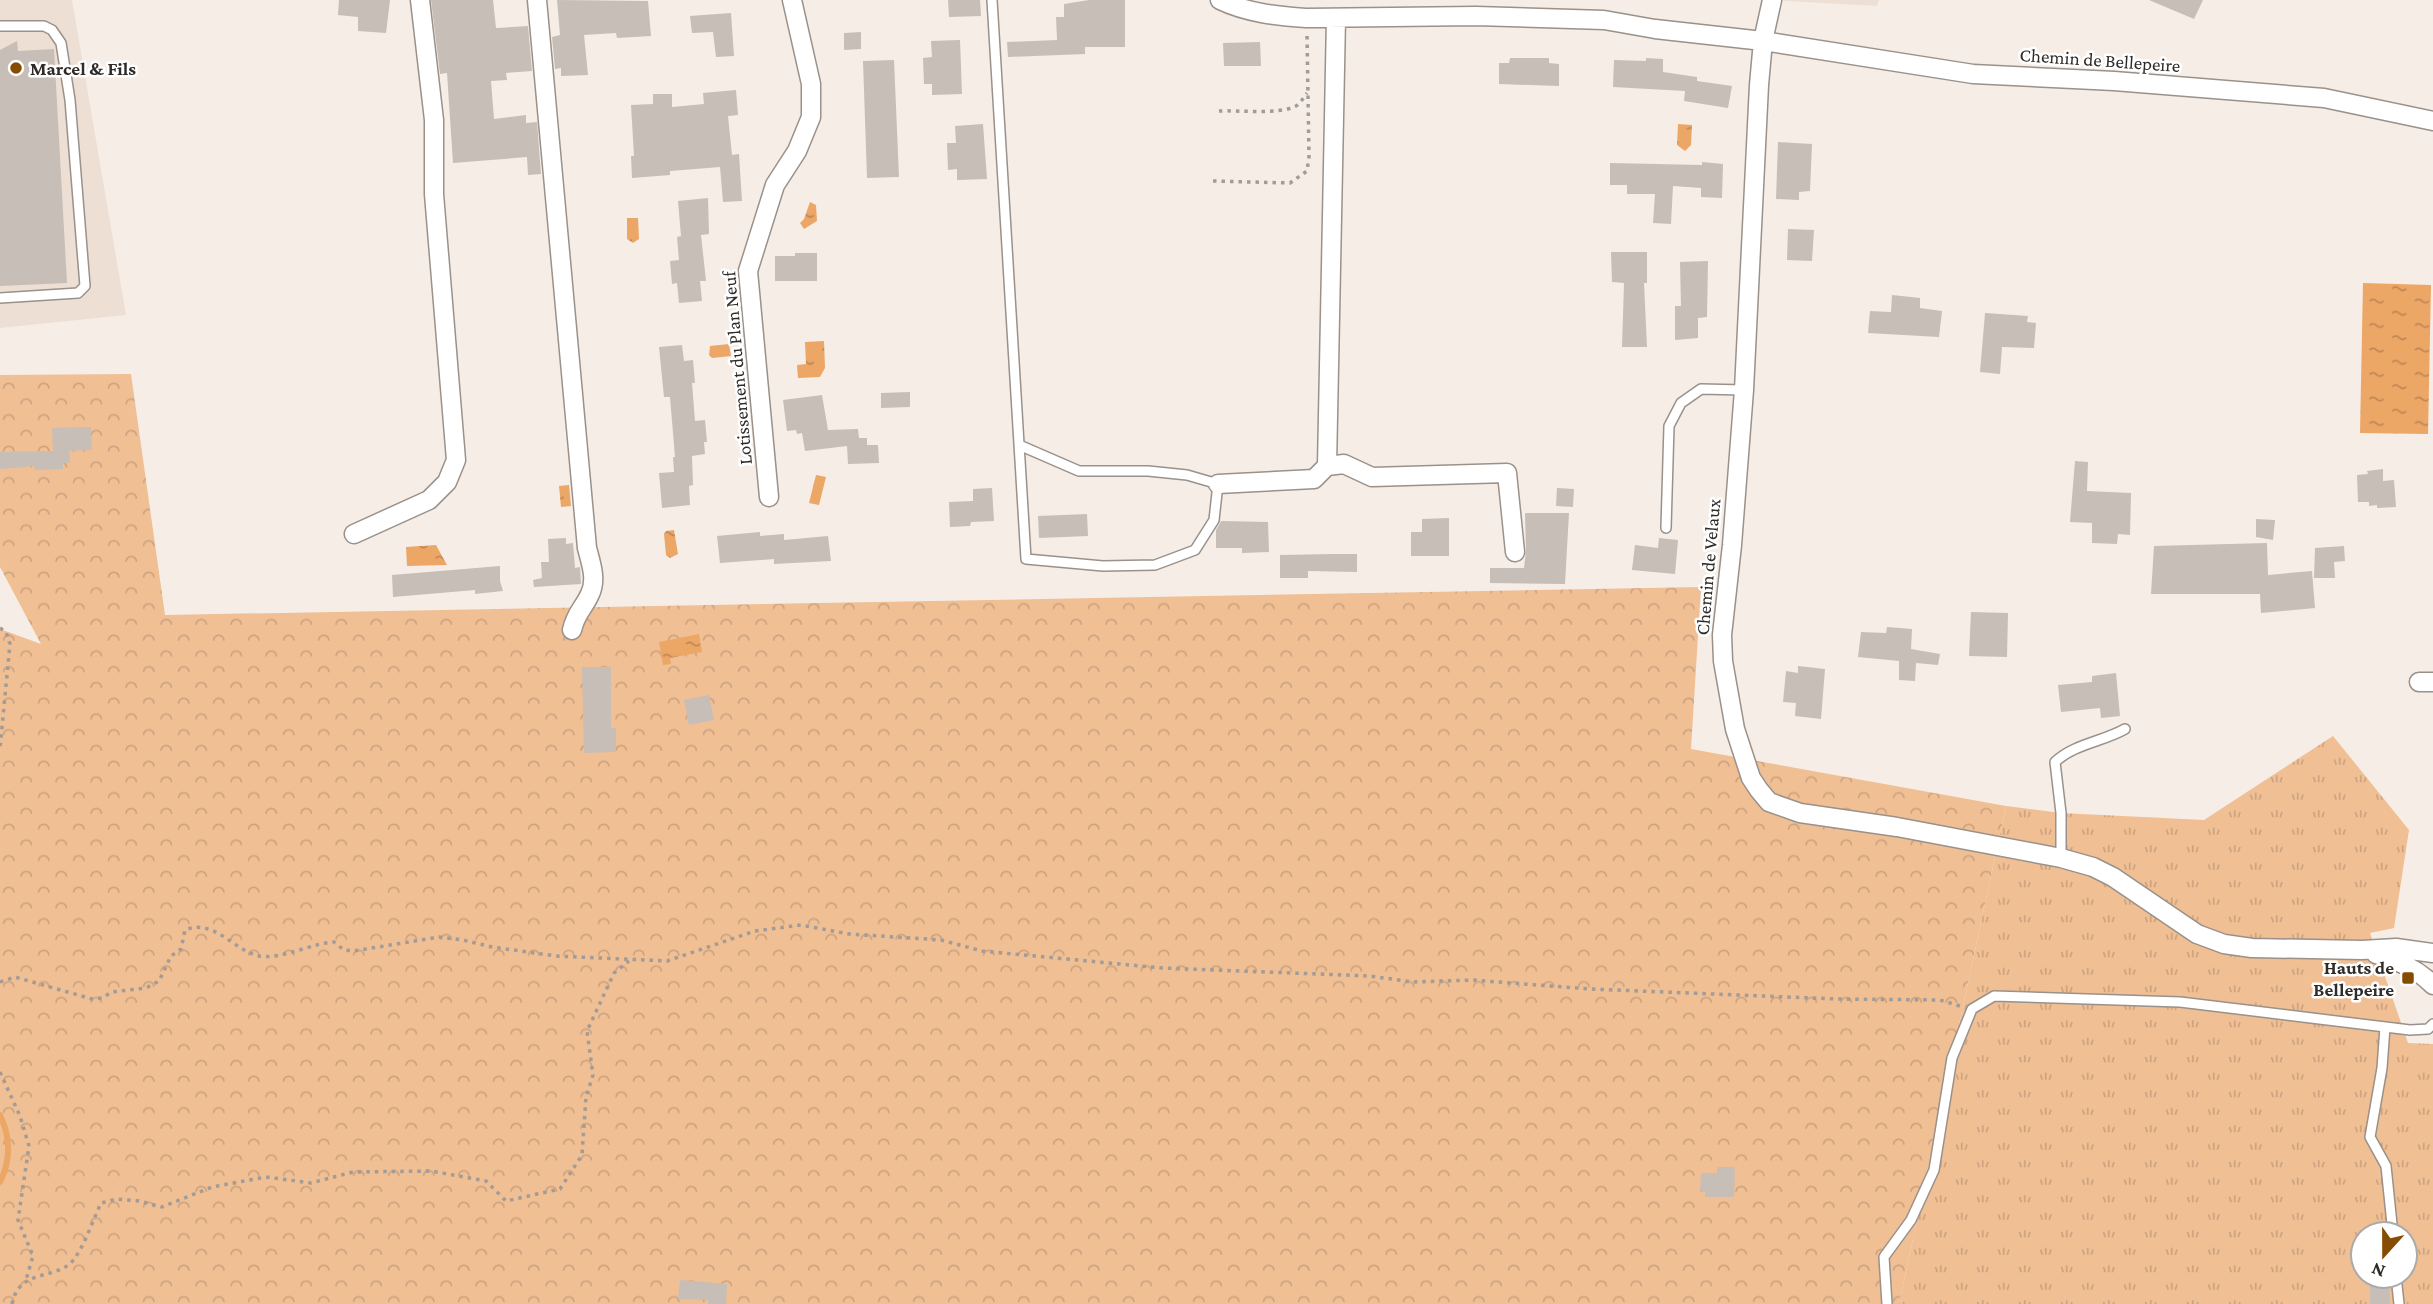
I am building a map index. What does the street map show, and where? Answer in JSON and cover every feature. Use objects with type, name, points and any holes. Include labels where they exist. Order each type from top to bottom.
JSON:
[{"type":"street","points":[[354,534],[429,500],[447,482],[456,460],[433,194],[434,120],[420,0]]},
{"type":"street","points":[[537,0],[587,548],[593,584],[590,596],[574,620],[572,630]]},
{"type":"street","name":"Lotissement du Plan Neuf","points":[[769,497],[748,271],[775,185],[802,143],[811,117],[811,84],[792,0]]},
{"type":"street","name":"Chemin de Bellepeire","points":[[1220,0],[1251,11],[1307,18],[1574,18],[1763,41],[1973,74],[2114,81],[2324,98],[2433,121]]},
{"type":"street","name":"Chemin de Velaux","points":[[1772,0],[1763,41],[1759,85],[1744,390],[1722,648],[1735,729],[1751,778],[1759,790],[1769,802],[1800,813],[1897,827],[2061,858],[2093,867],[2113,877],[2197,934],[2217,942],[2252,948],[2396,948],[2433,953]]},
{"type":"street","points":[[1327,466],[1336,18]]},
{"type":"street","points":[[1218,484],[1314,479],[1327,466],[1344,464],[1371,477],[1507,472],[1515,552]]},
{"type":"street","name":"Chemin de Velaux","points":[[2362,950],[2406,965],[2422,974],[2433,985]]},
{"type":"street","name":"Chemin de Velaux","points":[[2433,971],[2433,985]]},
{"type":"lane","points":[[992,0],[1019,445],[1026,558],[1103,566],[1155,565],[1195,550],[1214,520],[1218,484],[1187,475],[1148,471],[1079,471],[1019,445]]},
{"type":"lane","points":[[0,26],[44,26],[52,30],[61,43],[70,100],[85,286],[78,293],[0,298]]},
{"type":"lane","points":[[1666,528],[1669,426],[1681,403],[1701,389],[1744,390]]},
{"type":"lane","points":[[2061,858],[2061,813],[2055,762],[2066,751],[2107,739],[2125,729]]},
{"type":"lane","points":[[1887,1304],[1884,1257],[1911,1220],[1934,1170],[1952,1058],[1972,1009],[1994,996],[2180,1002],[2410,1030],[2428,1029],[2433,1024]]},
{"type":"lane","points":[[2385,1027],[2382,1068],[2370,1137],[2386,1166],[2392,1220]]},
{"type":"path","points":[[1213,181],[1290,183],[1307,171],[1307,18]]},
{"type":"path","points":[[1219,111],[1281,110],[1301,103],[1308,92]]},
{"type":"path","points":[[0,628],[6,632],[10,644],[0,748]]},
{"type":"path","points":[[0,982],[15,976],[92,999],[103,998],[112,992],[146,988],[159,981],[172,956],[181,949],[185,930],[194,926],[208,928],[260,956],[302,951],[324,942],[334,942],[344,950],[354,951],[439,937],[556,956],[667,961],[754,931],[801,925],[849,934],[941,940],[982,951],[1162,968],[1370,976],[1413,982],[1472,980],[1618,990],[1837,999],[1940,1000],[1972,1009]]},
{"type":"path","points":[[26,1280],[62,1268],[74,1259],[102,1203],[117,1199],[162,1207],[212,1186],[266,1177],[311,1182],[353,1172],[431,1171],[486,1181],[506,1201],[560,1189],[582,1155],[586,1097],[593,1075],[587,1031],[614,973],[631,960]]},
{"type":"path","points":[[0,1072],[20,1116],[29,1146],[18,1220],[33,1256],[26,1280],[14,1294],[12,1304]]},
{"type":"shaded area","points":[[0,0],[72,0],[126,315],[0,328]]},
{"type":"shaded area","points":[[1770,0],[1879,0],[1877,6]]},
{"type":"green space","points":[[131,374],[165,615],[1701,587],[1691,749],[2006,806],[1899,1304],[0,1304],[0,629],[41,644],[0,567],[0,375]]},
{"type":"green space","points":[[2333,736],[2409,830],[2394,928],[2370,933],[2408,1043],[2433,1044],[2433,1304],[1899,1304],[2006,806],[2061,813],[2204,820]]},
{"type":"water","points":[[1678,124],[1692,125],[1691,145],[1685,151],[1677,145]]},
{"type":"water","points":[[810,202],[816,205],[817,221],[804,229],[800,223]]},
{"type":"water","points":[[627,218],[638,218],[639,239],[633,243],[627,239]]},
{"type":"water","points":[[2363,283],[2431,285],[2428,434],[2360,433]]},
{"type":"water","points":[[824,341],[825,368],[820,377],[798,378],[797,365],[806,364],[805,342]]},
{"type":"water","points":[[729,344],[731,356],[712,358],[709,355],[710,346]]},
{"type":"water","points":[[816,475],[826,477],[819,505],[809,503]]},
{"type":"water","points":[[569,485],[571,506],[561,507],[559,486]]},
{"type":"water","points":[[674,530],[678,554],[670,558],[666,555],[664,534]]},
{"type":"water","points":[[436,545],[447,565],[407,566],[406,547]]},
{"type":"water","points":[[699,634],[702,652],[670,658],[671,664],[663,665],[659,642]]},
{"type":"building","points":[[339,0],[390,0],[386,33],[358,31],[358,17],[338,15]]},
{"type":"building","points":[[431,0],[493,0],[496,28],[528,26],[532,71],[506,73],[507,80],[491,81],[494,119],[526,115],[526,123],[537,122],[541,174],[528,175],[527,157],[453,163],[447,73],[440,74]]},
{"type":"building","points":[[557,0],[648,1],[651,36],[617,38],[616,33],[584,35],[588,75],[561,76],[561,68],[555,69],[552,37],[560,35]]},
{"type":"building","points":[[948,0],[980,0],[981,16],[949,17]]},
{"type":"building","points":[[1089,0],[1125,0],[1125,47],[1085,47],[1085,54],[1008,57],[1007,42],[1057,40],[1056,17],[1064,17],[1064,4]]},
{"type":"building","points":[[2149,0],[2203,0],[2194,19]]},
{"type":"building","points":[[731,13],[734,56],[716,57],[713,32],[692,33],[690,16]]},
{"type":"building","points":[[861,32],[861,49],[844,50],[844,33]]},
{"type":"building","points":[[960,40],[962,94],[932,95],[932,84],[924,84],[923,58],[932,57],[931,41]]},
{"type":"building","points":[[17,41],[18,51],[54,49],[67,283],[0,286],[0,50]]},
{"type":"building","points":[[1260,42],[1261,66],[1224,66],[1223,43]]},
{"type":"building","points":[[1510,58],[1549,58],[1549,63],[1559,64],[1559,86],[1499,84],[1499,63],[1509,63]]},
{"type":"building","points":[[1646,58],[1663,59],[1663,72],[1732,86],[1728,108],[1684,101],[1685,91],[1613,87],[1614,60],[1646,61]]},
{"type":"building","points":[[894,60],[899,177],[867,178],[863,61]]},
{"type":"building","points":[[736,90],[738,115],[728,116],[732,155],[739,154],[742,201],[723,202],[720,167],[670,171],[670,175],[632,178],[631,156],[634,156],[631,105],[653,104],[653,94],[672,94],[672,107],[704,104],[703,93]]},
{"type":"building","points":[[983,124],[987,179],[957,180],[957,169],[948,170],[947,143],[956,143],[955,126]]},
{"type":"building","points":[[1778,142],[1812,144],[1810,191],[1799,192],[1799,200],[1776,199]]},
{"type":"building","points":[[1702,162],[1723,164],[1722,198],[1701,197],[1701,188],[1673,186],[1671,224],[1653,223],[1655,194],[1627,194],[1627,185],[1610,185],[1610,163],[1702,165]]},
{"type":"building","points":[[708,198],[709,234],[701,235],[706,281],[700,281],[702,301],[679,303],[677,283],[672,284],[670,261],[679,260],[677,237],[681,236],[678,201]]},
{"type":"building","points":[[1788,229],[1814,230],[1812,261],[1787,260]]},
{"type":"building","points":[[1611,252],[1647,252],[1647,283],[1644,283],[1647,347],[1622,347],[1624,283],[1612,282]]},
{"type":"building","points":[[795,253],[817,253],[817,281],[775,281],[775,256],[795,256]]},
{"type":"building","points":[[1708,261],[1707,317],[1698,318],[1698,338],[1675,340],[1675,306],[1681,306],[1680,262]]},
{"type":"building","points":[[1892,295],[1920,298],[1920,308],[1942,311],[1939,337],[1868,333],[1870,311],[1891,312]]},
{"type":"building","points":[[1985,313],[2028,316],[2027,322],[2036,323],[2034,348],[2002,347],[2000,374],[1980,372]]},
{"type":"building","points":[[682,345],[684,361],[693,360],[695,421],[705,420],[707,442],[704,442],[705,454],[692,456],[693,485],[689,486],[690,505],[662,508],[659,473],[674,472],[675,457],[670,397],[664,397],[659,347]]},
{"type":"building","points":[[910,392],[910,407],[881,408],[881,393]]},
{"type":"building","points":[[822,395],[828,430],[858,429],[859,438],[867,438],[867,445],[878,445],[879,463],[848,464],[847,446],[805,451],[802,433],[797,434],[796,430],[787,431],[783,400]]},
{"type":"building","points":[[91,427],[92,450],[69,451],[70,463],[63,463],[63,469],[35,470],[34,466],[0,469],[0,452],[53,451],[52,428]]},
{"type":"building","points":[[2075,461],[2088,462],[2087,491],[2131,493],[2130,535],[2118,534],[2117,544],[2092,543],[2092,523],[2070,522]]},
{"type":"building","points":[[2383,469],[2383,481],[2394,480],[2396,507],[2377,508],[2377,505],[2369,506],[2369,502],[2358,502],[2357,475]]},
{"type":"building","points":[[992,488],[994,521],[971,522],[970,526],[950,527],[949,502],[973,501],[973,489]]},
{"type":"building","points":[[1557,488],[1574,489],[1573,507],[1556,506]]},
{"type":"building","points":[[1525,513],[1569,513],[1565,584],[1490,583],[1490,568],[1524,568]]},
{"type":"building","points":[[1087,514],[1088,536],[1039,538],[1038,516]]},
{"type":"building","points":[[1449,518],[1449,556],[1411,556],[1411,532],[1422,532],[1422,519]]},
{"type":"building","points":[[2256,519],[2275,520],[2273,540],[2256,537]]},
{"type":"building","points":[[1221,521],[1268,522],[1269,552],[1242,553],[1242,548],[1216,548],[1216,530]]},
{"type":"building","points":[[760,532],[760,536],[784,534],[784,540],[828,536],[831,561],[774,564],[774,559],[720,563],[717,536]]},
{"type":"building","points":[[566,538],[566,544],[573,543],[575,568],[580,567],[581,584],[534,587],[533,580],[542,578],[541,562],[549,562],[548,539]]},
{"type":"building","points":[[1659,538],[1678,540],[1675,574],[1632,570],[1635,545],[1658,548]]},
{"type":"building","points":[[2267,543],[2268,575],[2312,571],[2315,608],[2261,613],[2260,594],[2151,594],[2154,546]]},
{"type":"building","points":[[2344,546],[2345,561],[2334,562],[2335,578],[2314,578],[2315,548]]},
{"type":"building","points":[[1357,554],[1357,572],[1308,571],[1308,578],[1280,578],[1280,555]]},
{"type":"building","points":[[500,566],[503,591],[475,594],[475,590],[393,597],[392,575]]},
{"type":"building","points":[[1971,612],[2008,613],[2007,657],[1969,656]]},
{"type":"building","points":[[1887,627],[1912,629],[1911,649],[1940,654],[1938,665],[1916,663],[1915,681],[1899,680],[1899,661],[1858,657],[1861,632],[1886,633]]},
{"type":"building","points":[[1798,666],[1825,669],[1821,719],[1795,716],[1796,703],[1783,702],[1786,671],[1798,673]]},
{"type":"building","points":[[582,667],[611,667],[611,728],[616,728],[616,752],[584,753]]},
{"type":"building","points":[[2116,673],[2120,716],[2101,718],[2100,708],[2061,712],[2058,685],[2092,682],[2092,676]]},
{"type":"building","points":[[709,695],[714,720],[689,725],[684,700]]},
{"type":"building","points":[[1717,1167],[1735,1167],[1734,1197],[1705,1197],[1705,1192],[1700,1191],[1701,1173],[1717,1173]]},
{"type":"building","points":[[680,1280],[727,1284],[726,1304],[708,1304],[708,1300],[678,1299]]},
{"type":"building","points":[[2370,1290],[2390,1290],[2390,1304],[2370,1304]]},
{"type":"waterway","points":[[0,1115],[8,1149],[0,1182]]},
{"type":"place","name":"Marcel & Fils","points":[[16,68]]},
{"type":"place","name":"Hauts de Bellepeire","points":[[2408,978]]}]
